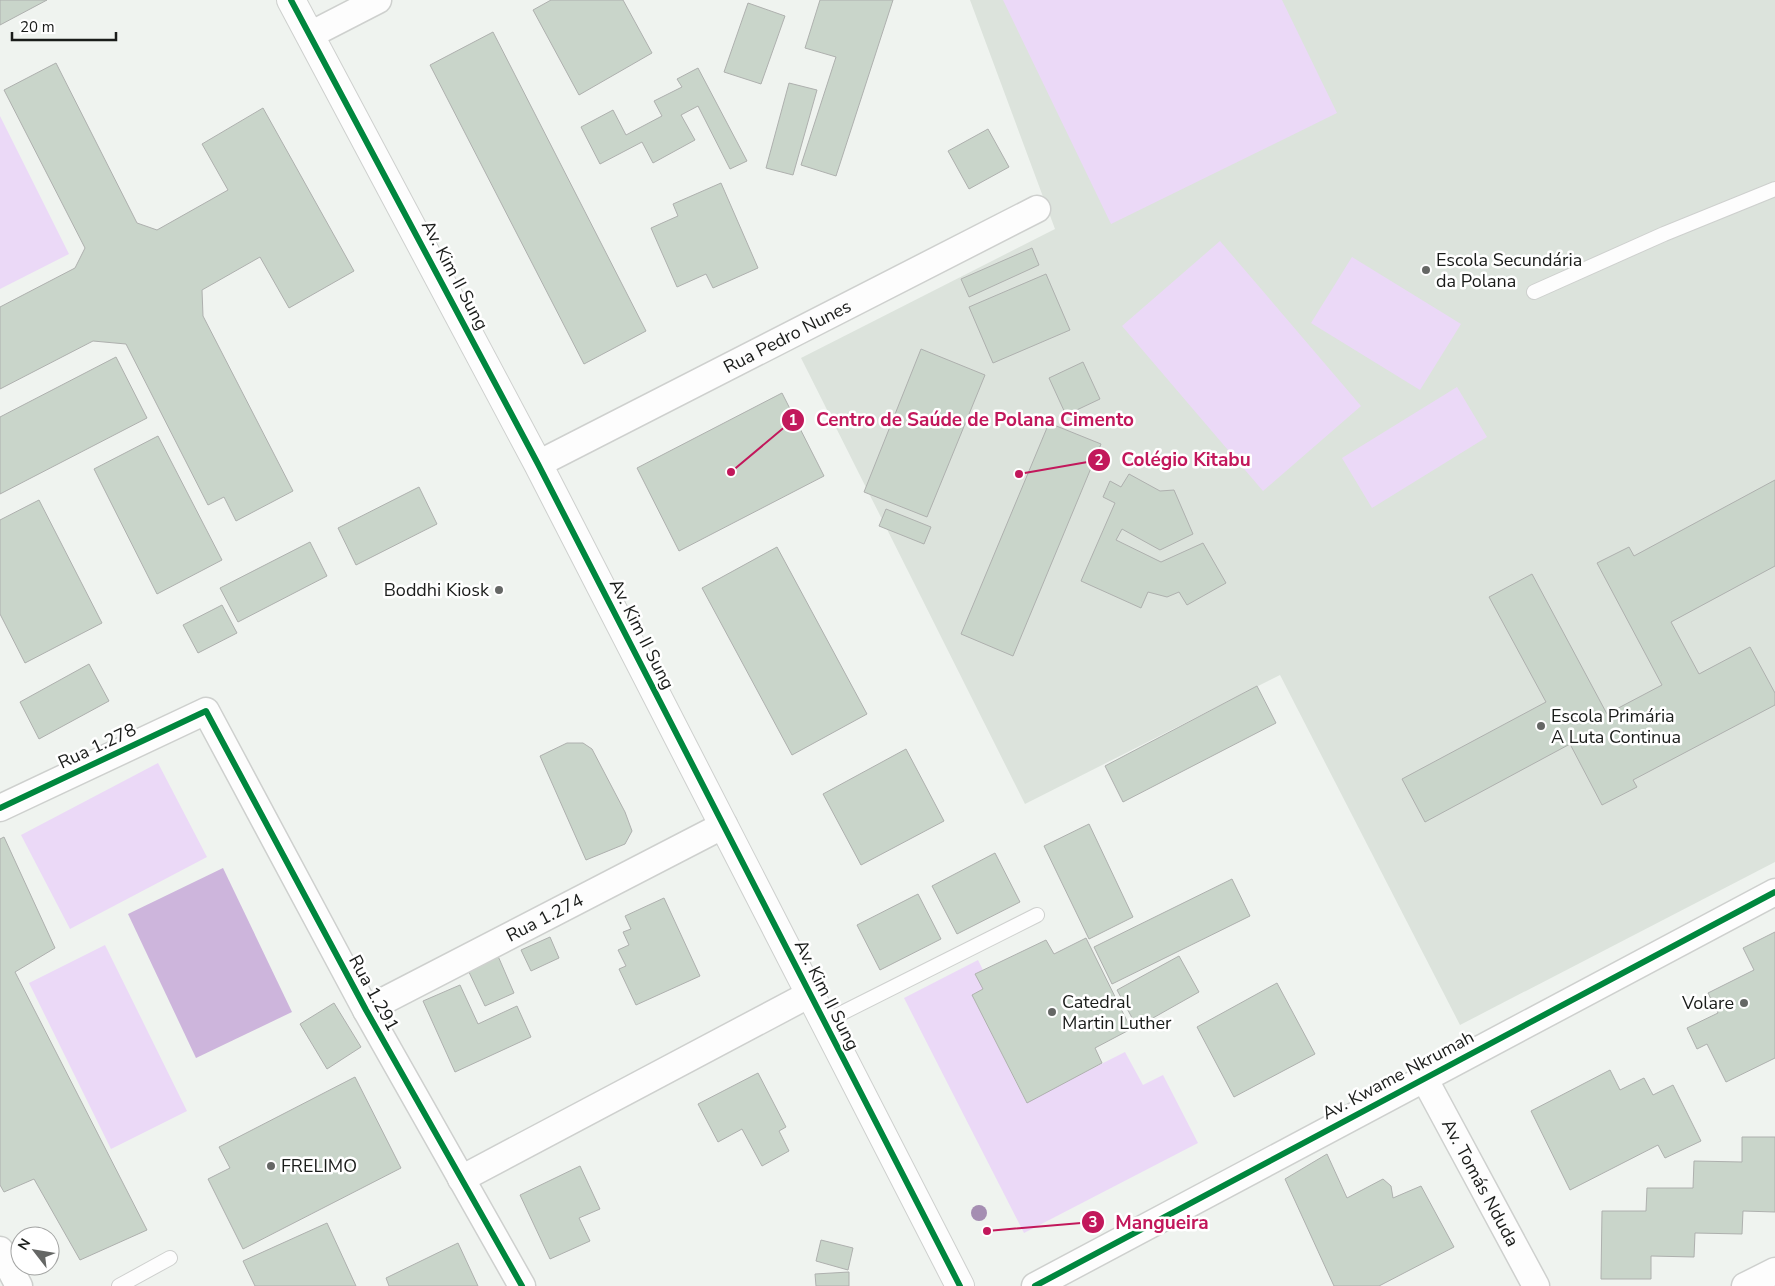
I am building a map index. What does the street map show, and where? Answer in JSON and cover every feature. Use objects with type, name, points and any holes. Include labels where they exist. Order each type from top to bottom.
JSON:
[{"type":"street","name":"Av. Kim II Sung","points":[[291,0],[538,464],[960,1286]]},
{"type":"street","points":[[310,36],[378,0]]},
{"type":"street","name":"Rua Pedro Nunes","points":[[538,464],[1037,209]]},
{"type":"street","name":"Rua 1.278","points":[[0,808],[206,711]]},
{"type":"street","name":"Rua 1.291","points":[[206,711],[366,1010],[522,1286]]},
{"type":"street","name":"Rua 1.274","points":[[366,1010],[724,825]]},
{"type":"street","name":"Av. Kwame Nkrumah","points":[[1035,1286],[1775,892]]},
{"type":"street","points":[[461,1180],[810,994]]},
{"type":"street","name":"Av. Tomás Nduda","points":[[1424,1078],[1536,1286]]},
{"type":"street","points":[[0,1250],[19,1286]]},
{"type":"street","points":[[1745,1286],[1775,1271]]},
{"type":"lane","points":[[1534,292],[1664,234],[1775,189]]},
{"type":"lane","points":[[824,1022],[1037,915]]},
{"type":"lane","points":[[119,1286],[170,1258]]},
{"type":"shaded area","points":[[970,0],[1775,0],[1775,862],[1460,1025],[1280,675],[1025,804],[801,358],[1055,229]]},
{"type":"shaded area","points":[[1003,0],[1282,0],[1337,113],[1111,224]]},
{"type":"shaded area","points":[[0,116],[69,254],[0,289]]},
{"type":"shaded area","points":[[1220,241],[1361,406],[1263,491],[1122,326]]},
{"type":"shaded area","points":[[1352,257],[1461,324],[1420,390],[1311,323]]},
{"type":"shaded area","points":[[1457,387],[1487,437],[1372,508],[1342,458]]},
{"type":"shaded area","points":[[158,763],[207,857],[70,929],[21,835]]},
{"type":"shaded area","points":[[223,868],[292,1012],[196,1058],[128,914]]},
{"type":"shaded area","points":[[105,945],[187,1111],[111,1149],[29,983]]},
{"type":"shaded area","points":[[978,960],[983,970],[975,974],[983,989],[972,995],[1026,1102],[1125,1052],[1143,1085],[1163,1075],[1198,1143],[1024,1233],[904,998]]},
{"type":"building","points":[[0,0],[47,0],[0,25]]},
{"type":"building","points":[[551,0],[623,0],[652,53],[579,95],[533,10]]},
{"type":"building","points":[[820,0],[893,0],[836,176],[801,165],[836,57],[805,48]]},
{"type":"building","points":[[748,3],[785,16],[761,84],[724,72]]},
{"type":"building","points":[[493,32],[646,331],[584,364],[430,65]]},
{"type":"building","points":[[56,63],[137,223],[157,230],[228,190],[202,144],[263,108],[354,271],[289,308],[260,257],[202,290],[203,316],[293,491],[236,521],[224,497],[208,505],[126,344],[93,341],[0,389],[0,307],[75,268],[85,248],[4,90]]},
{"type":"building","points":[[698,68],[747,161],[730,169],[698,106],[681,115],[695,140],[653,163],[642,142],[600,164],[581,127],[613,110],[626,135],[662,116],[654,101],[682,87],[677,79]]},
{"type":"building","points":[[789,83],[817,90],[793,175],[766,168]]},
{"type":"building","points":[[988,129],[1009,167],[969,189],[948,151]]},
{"type":"building","points":[[721,183],[758,268],[713,288],[706,274],[677,287],[651,228],[678,216],[673,204]]},
{"type":"building","points":[[1032,248],[1039,265],[969,297],[961,279]]},
{"type":"building","points":[[1046,274],[1070,330],[993,363],[969,307]]},
{"type":"building","points":[[921,349],[985,375],[927,517],[864,492]]},
{"type":"building","points":[[116,357],[147,418],[0,494],[0,417]]},
{"type":"building","points":[[1083,362],[1100,399],[1066,415],[1049,378]]},
{"type":"building","points":[[782,393],[824,476],[679,551],[637,468]]},
{"type":"building","points":[[1049,423],[1101,444],[1013,656],[961,634]]},
{"type":"building","points":[[158,436],[222,560],[157,594],[94,469]]},
{"type":"building","points":[[1129,474],[1160,491],[1174,490],[1193,534],[1160,550],[1122,529],[1116,540],[1161,562],[1203,543],[1226,583],[1187,605],[1179,592],[1167,597],[1148,592],[1141,608],[1081,581],[1115,503],[1103,497],[1110,481],[1121,487]]},
{"type":"building","points":[[1775,480],[1775,566],[1671,622],[1699,674],[1750,647],[1775,693],[1775,705],[1633,780],[1637,787],[1602,805],[1570,744],[1425,822],[1402,779],[1546,702],[1489,597],[1532,574],[1607,714],[1662,685],[1597,563],[1629,547],[1634,556]]},
{"type":"building","points":[[419,487],[437,524],[356,565],[338,528]]},
{"type":"building","points":[[39,500],[102,623],[25,663],[0,614],[0,520]]},
{"type":"building","points":[[886,509],[931,527],[924,544],[879,526]]},
{"type":"building","points":[[310,542],[327,576],[238,622],[220,588]]},
{"type":"building","points":[[777,547],[867,714],[792,755],[702,588]]},
{"type":"building","points":[[222,605],[237,633],[198,653],[183,625]]},
{"type":"building","points":[[89,664],[109,701],[39,739],[20,702]]},
{"type":"building","points":[[1257,686],[1276,723],[1123,802],[1105,766]]},
{"type":"building","points":[[567,743],[583,743],[592,749],[625,812],[632,831],[625,844],[586,860],[540,756]]},
{"type":"building","points":[[906,749],[944,821],[861,865],[823,794]]},
{"type":"building","points":[[1089,824],[1133,917],[1089,939],[1044,846]]},
{"type":"building","points":[[4,837],[55,948],[15,972],[147,1230],[80,1260],[34,1179],[4,1192],[0,1185],[0,839]]},
{"type":"building","points":[[995,853],[1020,902],[957,934],[932,886]]},
{"type":"building","points":[[1232,879],[1250,916],[1112,984],[1094,947]]},
{"type":"building","points":[[918,894],[941,939],[880,970],[857,925]]},
{"type":"building","points":[[664,898],[700,976],[636,1005],[619,969],[626,966],[618,950],[629,945],[623,932],[631,929],[625,916]]},
{"type":"building","name":"Volare","points":[[1775,932],[1775,1058],[1726,1082],[1707,1044],[1697,1049],[1687,1028],[1718,1013],[1708,993],[1754,970],[1743,948]]},
{"type":"building","points":[[550,937],[559,958],[531,971],[521,950]]},
{"type":"building","name":"Catedral Martin Luther","points":[[1086,938],[1131,1029],[1095,1048],[1102,1063],[1027,1103],[972,995],[983,989],[975,974],[1046,940],[1054,954]]},
{"type":"building","points":[[498,956],[514,993],[485,1006],[468,970]]},
{"type":"building","points":[[1179,956],[1199,992],[1137,1027],[1117,990]]},
{"type":"building","points":[[1277,983],[1315,1054],[1234,1097],[1197,1027]]},
{"type":"building","points":[[460,985],[478,1024],[517,1006],[531,1037],[455,1072],[423,1001]]},
{"type":"building","points":[[334,1003],[361,1047],[327,1069],[300,1024]]},
{"type":"building","points":[[1610,1070],[1620,1090],[1644,1078],[1653,1095],[1673,1085],[1701,1141],[1665,1158],[1658,1145],[1570,1190],[1531,1111]]},
{"type":"building","points":[[758,1073],[786,1127],[779,1131],[789,1151],[762,1166],[742,1129],[718,1142],[698,1104]]},
{"type":"building","points":[[355,1077],[401,1168],[243,1249],[208,1179],[230,1168],[219,1147]]},
{"type":"building","points":[[1742,1137],[1775,1137],[1775,1212],[1743,1211],[1742,1234],[1695,1233],[1694,1257],[1651,1256],[1651,1279],[1601,1279],[1602,1211],[1646,1211],[1647,1188],[1693,1188],[1694,1161],[1742,1162]]},
{"type":"building","points":[[1327,1154],[1347,1198],[1383,1179],[1391,1186],[1393,1198],[1421,1186],[1454,1247],[1379,1286],[1334,1286],[1285,1179]]},
{"type":"building","points":[[580,1166],[600,1209],[579,1218],[590,1241],[550,1259],[520,1195]]},
{"type":"building","points":[[327,1223],[356,1286],[255,1286],[243,1261]]},
{"type":"building","points":[[821,1240],[853,1248],[848,1270],[816,1261]]},
{"type":"building","points":[[458,1243],[478,1286],[389,1286],[386,1278]]},
{"type":"building","points":[[849,1272],[849,1286],[816,1286],[815,1274]]},
{"type":"cycle path","points":[[291,0],[538,464],[960,1286]]},
{"type":"cycle path","points":[[0,808],[206,711],[366,1010],[522,1286]]},
{"type":"cycle path","points":[[1035,1286],[1775,892]]},
{"type":"place","name":"Escola Secundária da Polana","points":[[1426,270]]},
{"type":"place","name":"Centro de Saúde de Polana Cimento","points":[[731,472]]},
{"type":"place","name":"Colégio Kitabu","points":[[1019,474]]},
{"type":"place","name":"Boddhi Kiosk","points":[[499,590]]},
{"type":"place","name":"Escola Primária A Luta Continua","points":[[1541,726]]},
{"type":"place","name":"Volare","points":[[1744,1003]]},
{"type":"place","name":"Catedral Martin Luther","points":[[1052,1012]]},
{"type":"place","name":"FRELIMO","points":[[271,1166]]},
{"type":"place","name":"Mangueira","points":[[987,1231]]}]
